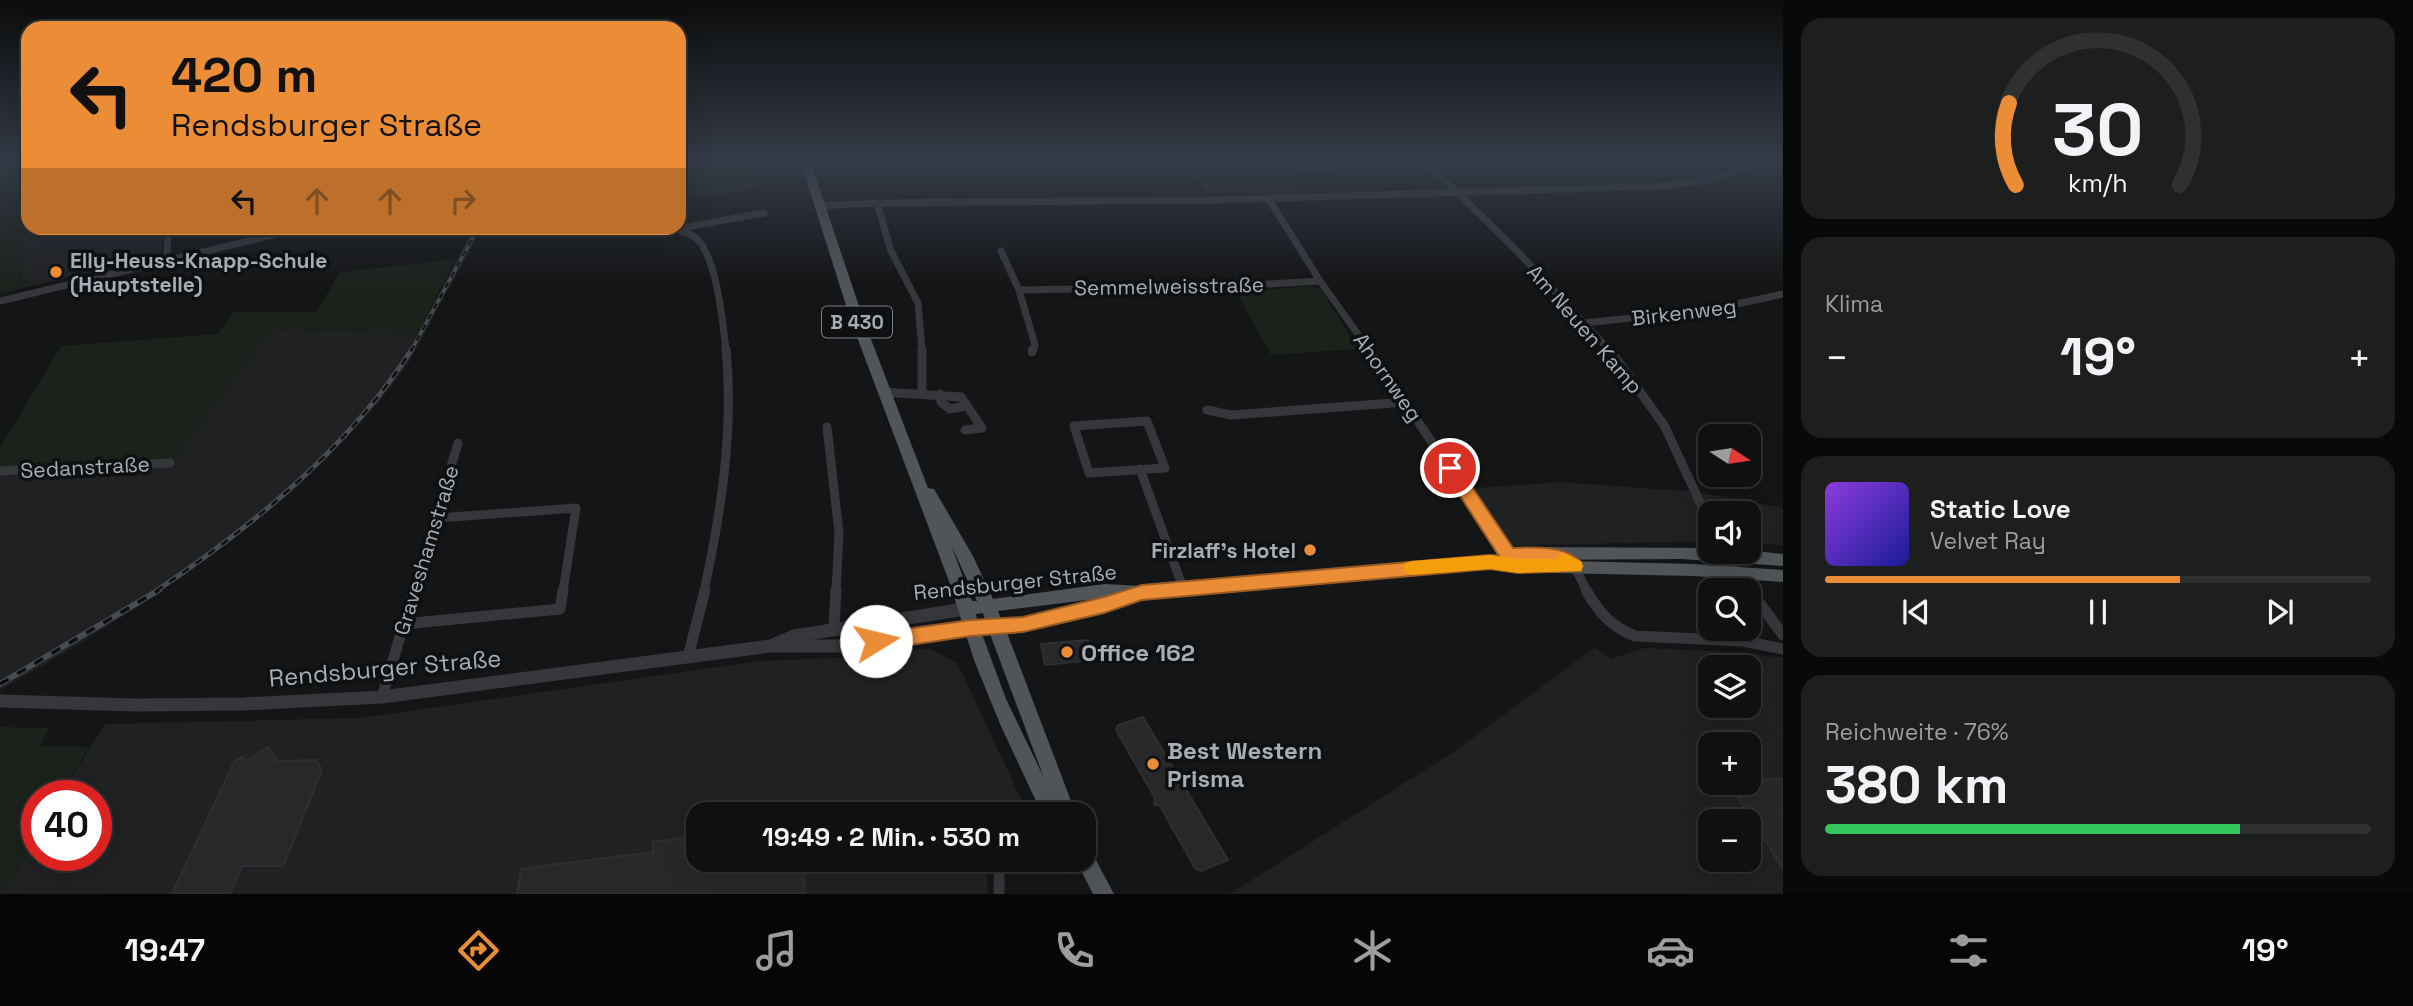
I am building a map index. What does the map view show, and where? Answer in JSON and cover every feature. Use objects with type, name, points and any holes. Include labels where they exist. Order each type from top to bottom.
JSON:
[{"type":"main road","name":"B 430","points":[[817,202],[883,392],[919,481],[982,659],[1012,730],[1048,802]]},
{"type":"main road","name":"B 430","points":[[919,481],[931,496],[967,559],[988,606],[1062,802]]},
{"type":"main road","name":"Rendsburger Straße","points":[[1490,562],[1508,555],[1547,553],[1698,553]]},
{"type":"main road","name":"Rendsburger Straße","points":[[1761,557],[1783,559]]},
{"type":"main road","name":"Rendsburger Straße","points":[[965,609],[1104,591],[1142,593],[1490,562],[1518,566],[1737,572],[1783,576]]},
{"type":"main road","name":"Rendsburger Straße","points":[[971,628],[1023,625],[1142,593]]},
{"type":"main road","points":[[1092,872],[1104,894]]},
{"type":"street","points":[[818,206],[977,202]]},
{"type":"street","name":"Ahornweg","points":[[1270,202],[1320,281],[1407,402],[1508,555]]},
{"type":"street","name":"Am Neuen Kamp","points":[[1467,202],[1613,354],[1664,425],[1699,501]]},
{"type":"street","points":[[877,203],[883,234],[908,289],[916,298],[923,356],[922,393]]},
{"type":"street","points":[[686,227],[764,213]]},
{"type":"street","points":[[686,234],[699,240],[718,290],[724,321],[729,387],[722,483],[700,615],[688,657]]},
{"type":"street","points":[[167,260],[168,235]]},
{"type":"street","points":[[0,300],[272,235]]},
{"type":"street","points":[[1001,251],[1019,290],[1035,345],[1032,352]]},
{"type":"street","name":"Semmelweisstraße","points":[[1019,290],[1230,286],[1320,281]]},
{"type":"street","name":"Birkenweg","points":[[1584,323],[1702,312],[1783,295]]},
{"type":"street","points":[[883,392],[961,397],[982,428],[965,430]]},
{"type":"street","points":[[940,394],[941,402],[950,409],[965,406]]},
{"type":"street","points":[[1207,410],[1231,415],[1407,402]]},
{"type":"street","points":[[1147,421],[1165,468],[1140,469],[1089,473],[1074,426],[1147,421]]},
{"type":"street","points":[[827,427],[839,533],[834,628]]},
{"type":"street","name":"Graveshamstraße","points":[[382,697],[458,443]]},
{"type":"street","name":"Sedanstraße","points":[[0,471],[170,463]]},
{"type":"street","points":[[1140,469],[1183,589]]},
{"type":"street","points":[[403,624],[560,609],[576,508],[437,518]]},
{"type":"street","name":"Rendsburger Straße","points":[[1547,553],[1574,566]]},
{"type":"street","points":[[1592,553],[1576,561],[1574,566],[1603,617],[1620,631],[1636,636],[1743,640],[1783,649]]},
{"type":"street","points":[[1732,564],[1783,635]]},
{"type":"street","name":"Rendsburger Straße","points":[[771,646],[794,636],[834,628],[965,609]]},
{"type":"street","name":"Rendsburger Straße","points":[[0,701],[190,705],[382,697],[771,646],[849,646],[971,628]]},
{"type":"street","points":[[999,872],[999,894]]},
{"type":"shaded area","points":[[0,202],[21,202],[23,235],[20,289],[0,294]]},
{"type":"shaded area","name":"Elly-Heuss-Knapp-Schule (Hauptstelle)","points":[[23,235],[162,235],[161,254],[20,289]]},
{"type":"shaded area","points":[[470,235],[478,235],[409,362],[381,399],[329,456],[273,507],[153,597],[0,690],[0,471],[170,463],[271,328],[417,334]]},
{"type":"shaded area","points":[[456,259],[417,334],[271,328],[170,463],[0,471],[0,448],[61,346],[218,334],[233,312],[316,312],[340,272]]},
{"type":"shaded area","points":[[1310,286],[1320,288],[1358,349],[1271,355],[1236,292]]},
{"type":"shaded area","points":[[1561,482],[1696,492],[1746,501],[1698,501],[1698,541],[1504,546],[1464,489]]},
{"type":"shaded area","points":[[1761,504],[1783,509],[1783,545],[1761,544]]},
{"type":"shaded area","points":[[1595,647],[1611,659],[1644,648],[1760,655],[1698,655],[1698,718],[1761,718],[1761,655],[1783,658],[1783,894],[1230,894],[1455,751]]},
{"type":"shaded area","points":[[929,648],[958,664],[1022,802],[686,802],[686,872],[987,872],[988,894],[3,894],[21,864],[21,871],[112,871],[112,780],[70,780],[105,724],[361,718],[760,661],[855,657]]},
{"type":"shaded area","points":[[0,727],[50,728],[39,747],[89,747],[69,780],[21,780],[21,864],[3,894],[0,894]]},
{"type":"building","name":"Office 162","points":[[1088,640],[1094,660],[1045,665],[1041,644]]},
{"type":"building","name":"Best Western Prisma","points":[[1143,717],[1228,860],[1201,871],[1195,868],[1160,806],[1154,804],[1155,798],[1116,730],[1118,725]]},
{"type":"building","points":[[268,747],[277,761],[316,760],[322,770],[283,866],[242,866],[230,894],[172,894],[234,762],[242,757],[247,761]]},
{"type":"building","points":[[1783,779],[1783,869],[1761,834],[1761,809],[1745,809],[1737,796],[1761,795],[1761,780]]},
{"type":"building","points":[[686,838],[686,872],[803,872],[805,894],[517,894],[521,869],[653,852],[653,842]]},
{"type":"railway","points":[[411,351],[474,235]]},
{"type":"railway","points":[[156,591],[228,540],[296,483],[359,420],[412,349]]},
{"type":"railway","points":[[0,684],[159,590]]},
{"type":"slow traffic","points":[[1412,568],[1490,562],[1518,566],[1574,566],[1563,560]]},
{"type":"place","name":"Elly-Heuss-Knapp-Schule (Hauptstelle)","points":[[56,272]]},
{"type":"place","name":"Firzlaff's Hotel","points":[[1310,550]]},
{"type":"place","name":"Office 162","points":[[1067,652]]},
{"type":"place","name":"Best Western Prisma","points":[[1153,764]]},
{"type":"route","points":[[876,641],[971,628],[1023,625],[1142,593],[1490,562],[1518,566],[1574,566],[1547,553],[1508,555],[1450,468]]}]
